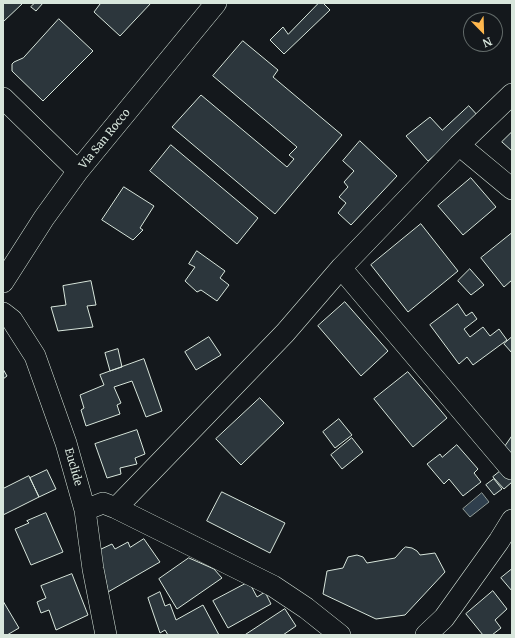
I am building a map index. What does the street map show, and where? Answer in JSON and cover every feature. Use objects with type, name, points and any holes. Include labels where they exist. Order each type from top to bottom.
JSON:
[{"type":"street","name":"Via San Rocco","points":[[3,282],[44,218],[78,171],[216,3]]},
{"type":"street","points":[[116,508],[285,333],[341,268],[459,145],[512,94]]},
{"type":"street","points":[[3,98],[78,171]]},
{"type":"street","points":[[459,145],[512,189]]},
{"type":"street","points":[[341,268],[511,469]]},
{"type":"street","name":"Euclide","points":[[3,313],[12,320],[35,356],[66,443],[85,510],[93,569],[106,635]]},
{"type":"street","points":[[85,510],[103,503],[116,508],[273,586],[306,608],[340,635]]},
{"type":"street","points":[[426,635],[444,618],[499,541],[512,520]]},
{"type":"water","points":[[482,493],[489,502],[470,517],[463,509]]},
{"type":"building","points":[[3,3],[21,3],[22,4],[3,22]]},
{"type":"building","points":[[35,3],[43,3],[36,11],[31,7]]},
{"type":"building","points":[[99,3],[151,3],[120,36],[94,12],[100,4]]},
{"type":"building","points":[[319,3],[323,3],[330,10],[284,54],[270,40],[283,27],[288,34]]},
{"type":"building","points":[[59,19],[93,51],[43,101],[12,71],[12,64],[23,58]]},
{"type":"building","points":[[243,41],[278,70],[273,77],[342,135],[275,214],[172,127],[201,95],[287,167],[294,159],[289,155],[297,147],[213,76]]},
{"type":"building","points":[[469,106],[479,117],[428,161],[406,136],[430,117],[442,130]]},
{"type":"building","points":[[512,132],[512,151],[502,142]]},
{"type":"building","points":[[360,141],[397,176],[351,225],[338,213],[346,203],[339,197],[348,187],[344,182],[354,171],[343,161]]},
{"type":"building","points":[[171,145],[258,218],[237,244],[150,171]]},
{"type":"building","points":[[471,178],[496,207],[463,235],[438,206]]},
{"type":"building","points":[[124,187],[154,206],[140,228],[143,230],[133,240],[102,220]]},
{"type":"building","points":[[421,224],[458,271],[408,312],[371,265]]},
{"type":"building","points":[[512,233],[512,280],[504,287],[481,258]]},
{"type":"building","points":[[197,251],[225,271],[220,278],[229,285],[217,301],[201,290],[197,292],[185,281],[195,267],[189,264]]},
{"type":"building","points":[[470,269],[484,285],[471,295],[458,281]]},
{"type":"building","points":[[91,281],[96,305],[87,306],[93,327],[58,331],[51,307],[66,305],[63,286]]},
{"type":"building","points":[[345,302],[388,351],[361,376],[318,326]]},
{"type":"building","points":[[458,304],[466,316],[472,312],[477,319],[464,329],[470,337],[483,327],[490,336],[499,329],[507,340],[473,365],[467,357],[459,364],[430,325]]},
{"type":"building","points":[[209,337],[221,355],[196,370],[185,352]]},
{"type":"building","points":[[512,337],[512,353],[504,344]]},
{"type":"building","points":[[118,349],[122,367],[110,371],[105,353]]},
{"type":"building","points":[[144,359],[162,411],[146,417],[132,381],[114,387],[121,403],[117,405],[120,414],[86,426],[81,410],[84,408],[80,395],[104,385],[100,375]]},
{"type":"building","points":[[3,369],[7,376],[3,379]]},
{"type":"building","points":[[408,372],[447,418],[413,447],[374,399]]},
{"type":"building","points":[[260,398],[284,423],[241,465],[216,439]]},
{"type":"building","points":[[339,419],[352,435],[335,448],[323,432]]},
{"type":"building","points":[[137,430],[145,454],[135,458],[137,464],[120,468],[121,474],[107,478],[95,444]]},
{"type":"building","points":[[512,436],[512,458],[504,448]]},
{"type":"building","points":[[352,438],[363,452],[342,469],[331,455]]},
{"type":"building","points":[[457,445],[478,469],[474,473],[481,482],[463,496],[449,479],[444,484],[427,464],[440,454],[442,457]]},
{"type":"building","points":[[503,469],[512,480],[512,482],[504,489],[493,477]]},
{"type":"building","points":[[47,470],[56,489],[39,497],[30,478]]},
{"type":"building","points":[[29,476],[39,497],[3,515],[3,489]]},
{"type":"building","points":[[494,479],[502,489],[494,495],[486,485]]},
{"type":"building","points":[[222,492],[285,523],[270,553],[207,521]]},
{"type":"building","points":[[46,513],[63,552],[31,565],[15,529],[29,523],[27,521]]},
{"type":"building","points":[[144,539],[160,562],[108,592],[99,550],[112,544],[115,549],[128,542],[130,547]]},
{"type":"building","points":[[406,547],[412,548],[420,555],[435,553],[445,572],[405,615],[376,619],[323,594],[327,571],[343,568],[348,557],[357,555],[363,557],[367,563],[395,558]]},
{"type":"building","points":[[189,558],[214,569],[222,578],[177,609],[159,579]]},
{"type":"building","points":[[512,569],[512,591],[501,578]]},
{"type":"building","points":[[72,574],[88,615],[56,630],[49,610],[41,613],[37,602],[46,598],[41,586]]},
{"type":"building","points":[[249,582],[257,597],[265,592],[271,604],[228,628],[213,601]]},
{"type":"building","points":[[493,591],[507,609],[495,620],[501,628],[492,635],[483,635],[466,614]]},
{"type":"building","points":[[160,592],[165,606],[170,604],[176,620],[203,605],[219,635],[168,635],[165,630],[160,633],[148,598]]},
{"type":"building","points":[[3,601],[19,628],[7,635],[3,635]]},
{"type":"building","points":[[285,609],[296,626],[283,635],[245,635]]}]
